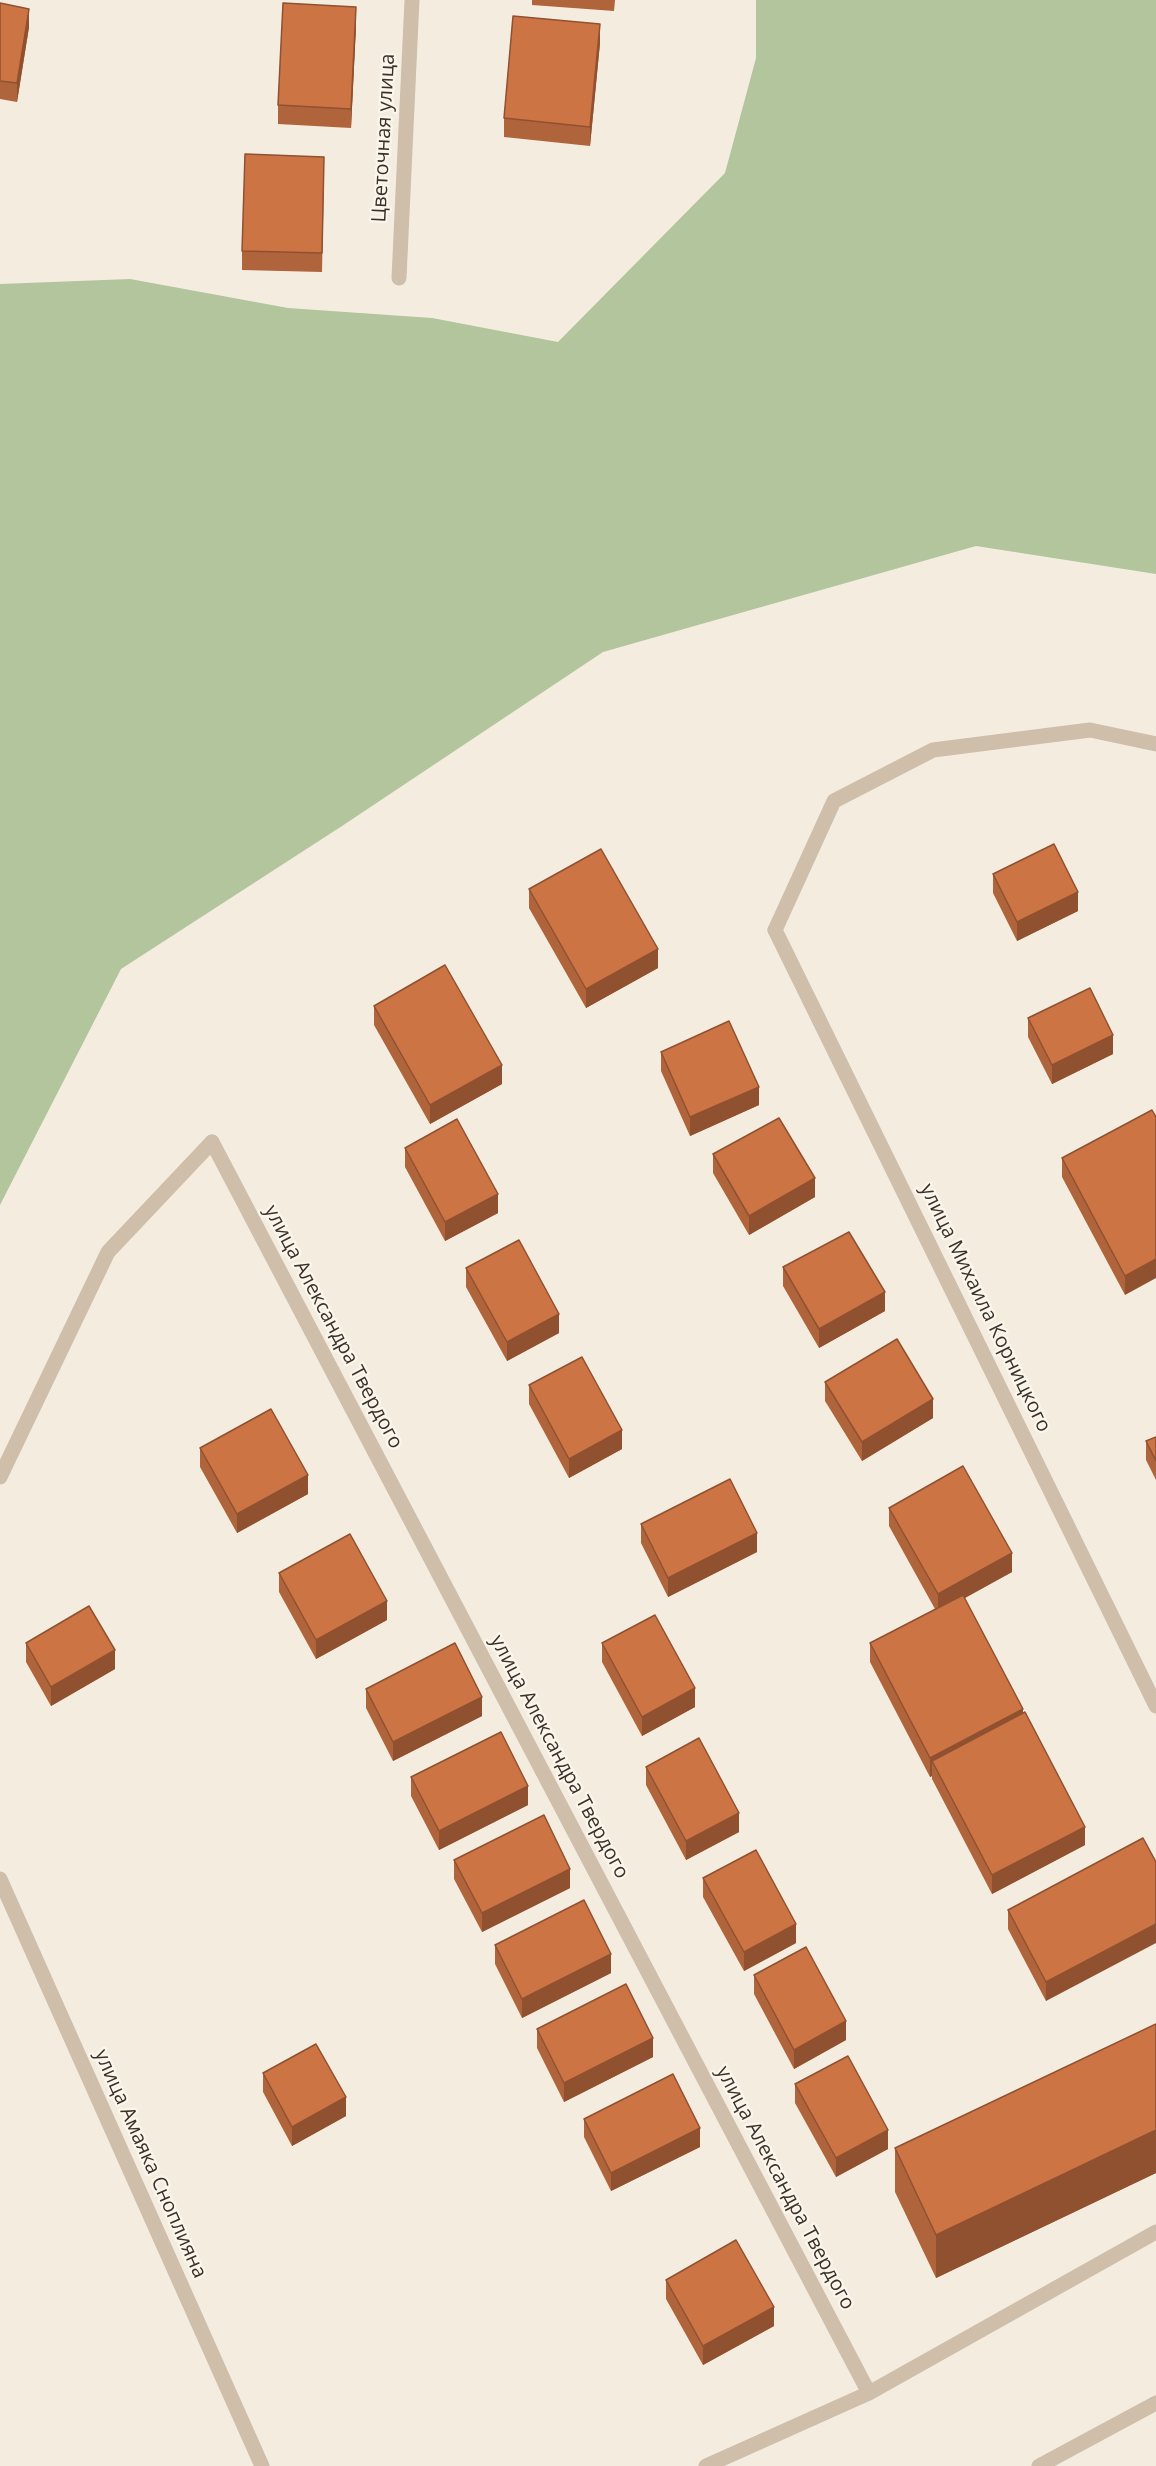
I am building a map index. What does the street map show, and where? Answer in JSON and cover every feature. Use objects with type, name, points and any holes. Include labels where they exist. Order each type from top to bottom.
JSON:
[{"type":"street","name":"Цветочная улица","points":[[399,278],[411,0]]},
{"type":"street","name":"улица Михаила Корницкого","points":[[1156,744],[1090,730],[933,750],[834,801],[775,930],[1156,1706]]},
{"type":"street","name":"улица Александра Твердого","points":[[0,1478],[108,1252],[212,1142],[869,2393]]},
{"type":"street","name":"улица Амаяка Сноплияна","points":[[0,1879],[262,2466]]},
{"type":"street","points":[[706,2466],[869,2393],[1156,2232]]},
{"type":"street","points":[[1039,2466],[1156,2403]]},
{"type":"green space","points":[[756,0],[1156,0],[1156,574],[976,546],[603,652],[342,826],[121,969],[0,1205],[0,284],[130,279],[288,308],[432,318],[558,342],[725,173],[756,58]]},
{"type":"building","points":[[0,3],[29,9],[17,83],[0,81]]},
{"type":"building","points":[[283,3],[356,7],[351,109],[278,105]]},
{"type":"building","points":[[513,16],[600,24],[590,127],[504,118]]},
{"type":"building","points":[[245,154],[324,157],[322,253],[242,251]]},
{"type":"building","points":[[1054,844],[1078,892],[1017,922],[993,874]]},
{"type":"building","points":[[601,849],[658,949],[586,989],[529,889]]},
{"type":"building","points":[[445,965],[502,1065],[430,1105],[374,1006]]},
{"type":"building","points":[[1090,988],[1113,1035],[1052,1065],[1028,1018]]},
{"type":"building","points":[[729,1021],[759,1087],[690,1117],[661,1052]]},
{"type":"building","points":[[1152,1110],[1156,1117],[1156,1259],[1125,1276],[1062,1158]]},
{"type":"building","points":[[779,1118],[815,1178],[749,1216],[713,1154]]},
{"type":"building","points":[[457,1119],[498,1194],[445,1222],[405,1148]]},
{"type":"building","points":[[849,1232],[885,1292],[819,1329],[783,1267]]},
{"type":"building","points":[[519,1240],[559,1314],[507,1342],[466,1268]]},
{"type":"building","points":[[897,1339],[933,1399],[862,1442],[825,1382]]},
{"type":"building","points":[[582,1357],[622,1430],[569,1459],[529,1385]]},
{"type":"building","points":[[271,1409],[308,1475],[237,1514],[200,1448]]},
{"type":"building","points":[[1156,1437],[1156,1461],[1146,1441]]},
{"type":"building","points":[[963,1466],[1012,1553],[938,1594],[889,1508]]},
{"type":"building","points":[[730,1479],[757,1533],[668,1578],[641,1524]]},
{"type":"building","points":[[350,1534],[387,1601],[316,1640],[279,1573]]},
{"type":"building","points":[[963,1595],[1023,1709],[930,1758],[870,1643]]},
{"type":"building","points":[[89,1606],[115,1650],[51,1687],[26,1643]]},
{"type":"building","points":[[655,1615],[695,1688],[642,1717],[602,1643]]},
{"type":"building","points":[[455,1643],[482,1697],[393,1742],[366,1689]]},
{"type":"building","points":[[1025,1712],[1085,1827],[992,1875],[932,1761]]},
{"type":"building","points":[[501,1732],[528,1786],[439,1831],[411,1777]]},
{"type":"building","points":[[699,1738],[739,1813],[686,1841],[646,1767]]},
{"type":"building","points":[[544,1815],[570,1869],[482,1913],[454,1860]]},
{"type":"building","points":[[1143,1838],[1156,1862],[1156,1924],[1046,1982],[1008,1910]]},
{"type":"building","points":[[756,1850],[796,1924],[744,1952],[703,1878]]},
{"type":"building","points":[[584,1900],[611,1954],[522,1999],[495,1945]]},
{"type":"building","points":[[806,1947],[846,2021],[794,2050],[754,1975]]},
{"type":"building","points":[[626,1984],[653,2038],[564,2083],[537,2029]]},
{"type":"building","points":[[1156,2024],[1156,2130],[936,2235],[895,2148]]},
{"type":"building","points":[[316,2044],[346,2097],[292,2127],[263,2073]]},
{"type":"building","points":[[848,2056],[888,2130],[836,2158],[795,2084]]},
{"type":"building","points":[[673,2074],[700,2128],[611,2173],[584,2119]]},
{"type":"building","points":[[736,2240],[774,2307],[703,2346],[666,2280]]}]
